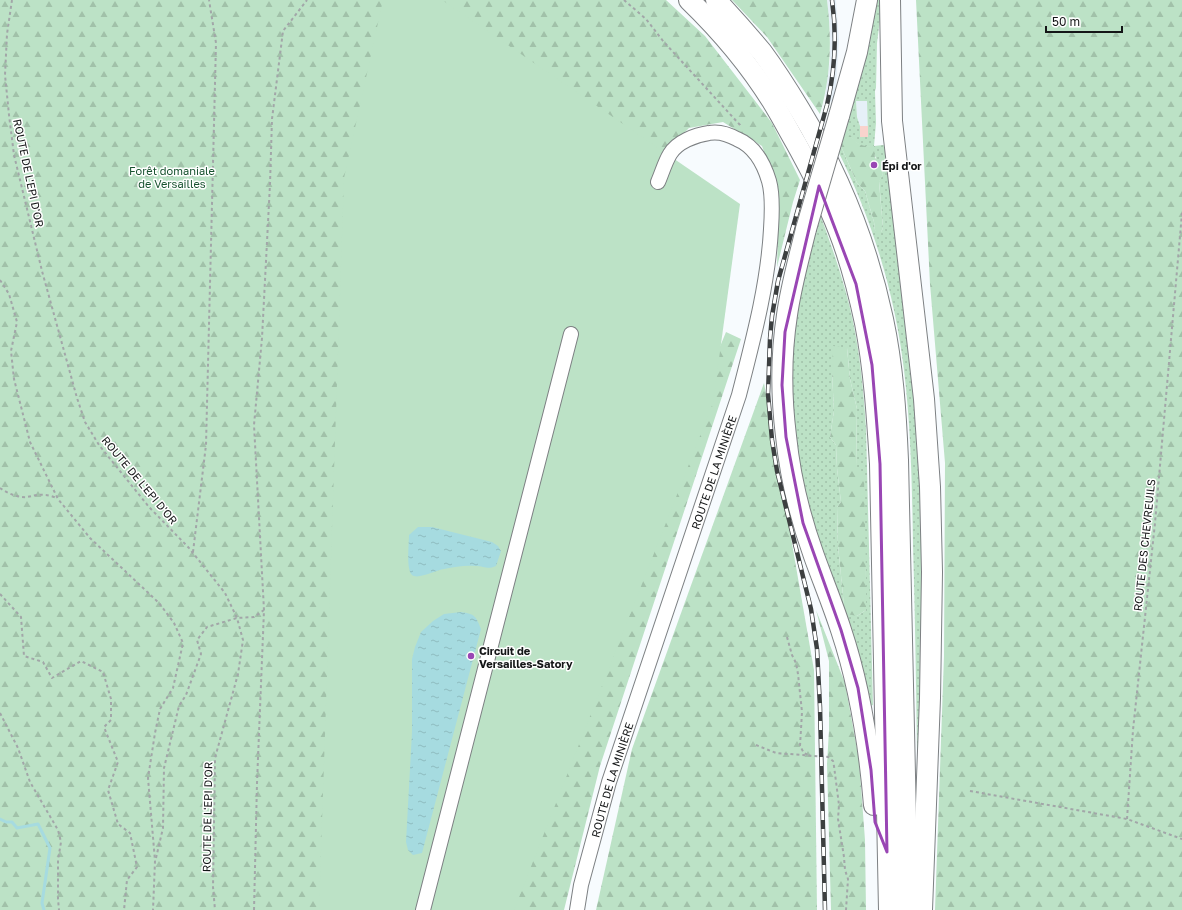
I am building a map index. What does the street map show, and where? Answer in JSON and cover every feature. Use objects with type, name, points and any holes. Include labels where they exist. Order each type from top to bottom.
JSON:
[{"type":"highway","points":[[689,0],[719,30],[747,65],[771,100],[814,175],[831,211],[844,246],[865,323],[872,365],[880,464],[889,910]]},
{"type":"highway","points":[[716,0],[737,22],[762,53],[786,87],[811,127],[849,204],[874,280],[884,320],[895,406],[898,452],[908,910]]},
{"type":"highway","points":[[867,0],[857,52],[806,229],[792,287],[785,332],[782,385],[786,437],[794,484],[803,523],[841,630],[858,688],[866,727],[876,822],[888,852]]},
{"type":"highway","points":[[890,0],[892,121],[924,399],[930,494],[932,572],[930,698],[922,910]]},
{"type":"street","name":"ROUTE DE LA MINIÈRE","points":[[577,910],[581,885],[609,782],[739,395],[755,332],[770,247],[772,211],[769,181],[760,158],[745,142],[716,131],[700,134],[679,144],[670,153],[658,182]]},
{"type":"street","points":[[423,910],[571,334]]},
{"type":"path","name":"ROUTE DE L'EPI D'OR","points":[[12,0],[7,34],[5,75],[8,115],[14,155],[42,271],[85,422],[99,445],[149,507],[193,553],[224,592],[237,618],[242,640],[238,674],[215,758],[213,887],[215,910]]},
{"type":"path","points":[[193,553],[206,445],[216,43],[209,0]]},
{"type":"path","points":[[254,910],[257,783],[264,610],[254,425],[262,330],[272,119],[283,31],[307,0]]},
{"type":"path","points":[[624,0],[646,19],[663,41],[740,125],[745,142]]},
{"type":"path","name":"ROUTE DES CHEVREUILS","points":[[1127,819],[1132,730],[1155,523],[1182,213]]},
{"type":"path","points":[[0,280],[9,294],[17,322],[11,351],[14,379],[30,442],[58,499],[90,538],[159,603],[174,623],[183,643],[174,688],[160,709],[154,733],[148,778],[155,861],[153,910]]},
{"type":"path","points":[[0,488],[3,491],[17,496],[26,497],[36,494],[47,494],[58,499]]},
{"type":"path","points":[[0,594],[21,617],[24,656],[43,662],[52,678],[81,661],[103,672],[111,706],[111,720],[104,728],[118,762],[108,790],[118,824],[130,833],[137,867],[127,880],[124,910]]},
{"type":"path","points":[[155,861],[163,828],[164,768],[179,706],[186,695],[201,654],[197,640],[207,627],[237,618],[254,617],[264,610]]},
{"type":"path","points":[[787,637],[796,663],[798,674],[802,712],[800,746],[804,753],[811,756]]},
{"type":"path","points":[[0,713],[18,748],[30,782],[58,830],[62,842],[58,860],[59,910]]},
{"type":"path","points":[[756,745],[776,752],[828,757],[833,761],[838,805],[838,819],[845,870],[848,879],[846,910]]},
{"type":"path","points":[[970,791],[1127,819],[1182,839]]},
{"type":"highlighted area","points":[[819,186],[856,284],[872,365],[880,464],[887,852],[875,822],[871,770],[858,688],[841,630],[803,523],[786,437],[782,385],[785,332]]},
{"type":"shaded area","points":[[827,0],[836,0],[839,40],[836,87],[833,105],[825,95],[830,60],[830,32]]},
{"type":"shaded area","points":[[856,101],[867,101],[868,137],[860,137],[860,126],[857,117]]},
{"type":"green space","name":"Forêt domaniale de Versailles","points":[[0,0],[666,0],[705,36],[772,123],[800,180],[777,267],[779,194],[762,146],[723,122],[689,128],[658,159],[360,910],[0,910]]},
{"type":"green space","name":"Circuit de Versailles-Satory","points":[[383,0],[442,0],[740,204],[713,403],[514,910],[319,910],[344,178]]},
{"type":"green space","points":[[732,0],[827,0],[830,29],[830,57],[824,100],[820,114],[767,37]]},
{"type":"green space","points":[[874,0],[883,0],[883,17],[880,19],[877,43],[875,91],[876,123],[874,146],[886,146],[916,383],[924,504],[922,750],[917,750],[912,479],[910,435],[904,370],[895,313],[888,285],[861,203],[838,151],[840,144],[857,183],[865,191],[875,230],[881,232],[883,228],[879,181],[883,174],[871,147],[861,145],[854,141],[845,125]],"holes":[[[856,101],[867,101],[868,137],[860,137],[860,126],[857,117]]]},
{"type":"green space","points":[[916,0],[1182,0],[1182,910],[935,910],[944,656],[945,463],[930,284]]},
{"type":"green space","points":[[845,125],[856,142],[864,146],[874,146],[875,158],[880,161],[883,174],[879,182],[883,228],[881,232],[878,233],[875,230],[865,191],[857,183],[840,144]]},
{"type":"green space","points":[[820,214],[850,306],[857,340],[863,393],[866,428],[873,705],[870,706],[818,544],[793,439],[789,345],[794,308]],"holes":[[[847,348],[850,379],[857,409],[856,467],[866,577],[866,610],[857,616],[844,606],[838,545],[837,507],[841,502],[836,445],[830,437],[834,411],[832,373]]]},
{"type":"green space","points":[[726,332],[741,339],[600,766],[564,910],[499,910],[621,586]]},
{"type":"green space","points":[[833,346],[847,348],[850,379],[857,409],[856,467],[864,475],[866,610],[857,616],[847,614],[844,606],[838,545],[837,507],[841,502],[836,445],[830,437],[834,411],[832,373]]},
{"type":"green space","points":[[764,383],[814,670],[817,910],[596,910],[632,749]]},
{"type":"green space","points":[[816,610],[845,683],[859,760],[865,840],[866,910],[831,910],[827,764],[829,730],[829,661]]},
{"type":"water","points":[[418,527],[432,527],[492,542],[498,546],[501,551],[496,566],[488,568],[478,566],[460,566],[423,576],[412,575],[408,562],[409,535]]},
{"type":"water","points":[[461,612],[474,616],[481,629],[422,853],[413,855],[408,850],[406,842],[412,732],[412,659],[421,632],[433,621],[444,614]]},
{"type":"building","points":[[860,126],[868,126],[868,137],[860,137]]},
{"type":"waterway","points":[[0,819],[6,822],[12,822],[17,828],[38,824],[50,848],[42,903],[44,910]]},
{"type":"railway","points":[[825,910],[820,707],[817,649],[811,609],[777,471],[772,440],[768,394],[772,316],[778,281],[827,105],[832,79],[835,40],[832,0]]},
{"type":"place","name":"Épi d'or","points":[[874,165]]},
{"type":"place","name":"Circuit de Versailles-Satory","points":[[471,656]]}]
